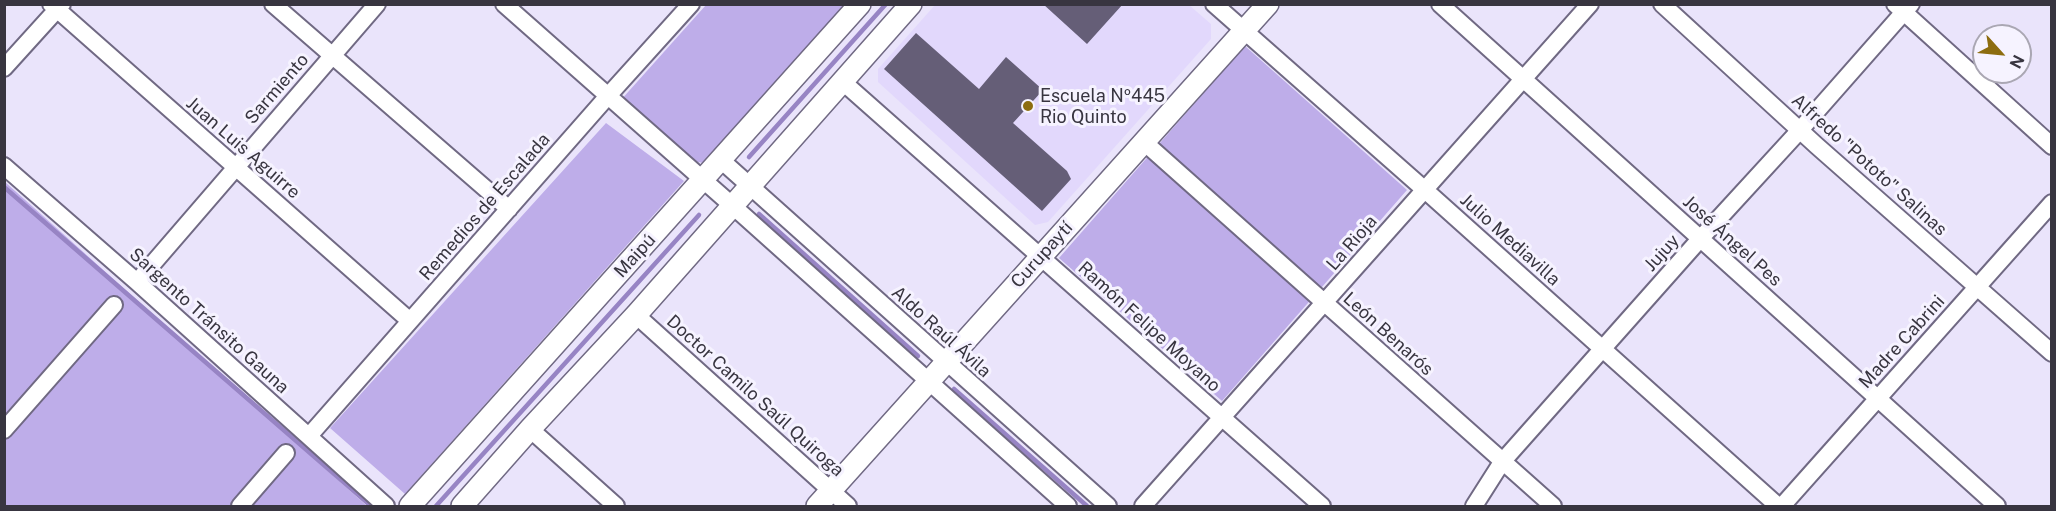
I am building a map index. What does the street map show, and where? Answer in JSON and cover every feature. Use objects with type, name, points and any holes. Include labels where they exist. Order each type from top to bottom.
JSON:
[{"type":"street","points":[[273,4],[509,209]]},
{"type":"street","name":"Sarmiento","points":[[136,282],[376,4]]},
{"type":"street","points":[[504,4],[1068,507]]},
{"type":"street","name":"Remedios de Escalada","points":[[309,436],[691,4]]},
{"type":"street","name":"Maipú","points":[[410,507],[860,4]]},
{"type":"street","points":[[462,507],[530,429],[636,315],[911,4]]},
{"type":"street","name":"Julio Mediavilla","points":[[1214,4],[1780,507]]},
{"type":"street","name":"Curupaytí","points":[[824,499],[1268,4]]},
{"type":"street","name":"José Ángel Pes","points":[[1440,4],[1997,507]]},
{"type":"street","name":"La Rioja","points":[[1143,507],[1590,4]]},
{"type":"street","name":"Alfredo \"Pototo\" Salinas","points":[[1662,4],[1800,130],[2052,353]]},
{"type":"street","points":[[4,68],[57,6]]},
{"type":"street","name":"Juan Luis Aguirre","points":[[57,6],[410,321]]},
{"type":"street","points":[[1903,7],[2052,146]]},
{"type":"street","name":"Jujuy","points":[[1474,507],[1502,462],[1601,349],[1800,130],[1903,7]]},
{"type":"street","name":"Ramón Felipe Moyano","points":[[843,82],[1322,507]]},
{"type":"street","name":"León Benarós","points":[[1144,142],[1553,507]]},
{"type":"street","name":"Aldo Raúl Ávila","points":[[721,160],[1108,507]]},
{"type":"street","name":"Sargento Tránsito Gauna","points":[[4,166],[386,507]]},
{"type":"street","name":"Madre Cabrini","points":[[1780,507],[2052,203]]},
{"type":"street","points":[[4,430],[114,305]]},
{"type":"street","name":"Doctor Camilo Saúl Quiroga","points":[[636,315],[824,499],[848,507]]},
{"type":"street","points":[[530,429],[616,507]]},
{"type":"street","points":[[240,507],[286,453]]},
{"type":"shaded area","points":[[706,5],[850,5],[704,163],[697,162],[620,101]]},
{"type":"shaded area","name":"Escuela Nº445 Rio Quinto","points":[[935,5],[1189,5],[1211,24],[1211,39],[1048,222],[1035,225],[878,82],[878,69]]},
{"type":"shaded area","points":[[1245,46],[1407,190],[1222,401],[1059,258]]},
{"type":"shaded area","points":[[606,123],[684,181],[405,494],[330,428]]},
{"type":"shaded area","points":[[5,182],[367,506],[5,506]]},
{"type":"building","name":"Escuela Nº445 Rio Quinto","points":[[1043,4],[1123,4],[1087,44]]},
{"type":"building","name":"Escuela Nº445 Rio Quinto","points":[[916,33],[979,89],[1006,57],[1043,90],[1013,123],[1067,171],[1071,179],[1042,211],[884,69]]},
{"type":"waterway","points":[[749,157],[886,4]]},
{"type":"waterway","points":[[4,187],[371,506]]},
{"type":"waterway","points":[[759,214],[918,356]]},
{"type":"waterway","points":[[436,506],[699,215]]},
{"type":"waterway","points":[[954,389],[1087,506]]},
{"type":"place","name":"Escuela Nº445 Rio Quinto","points":[[1028,106]]}]
